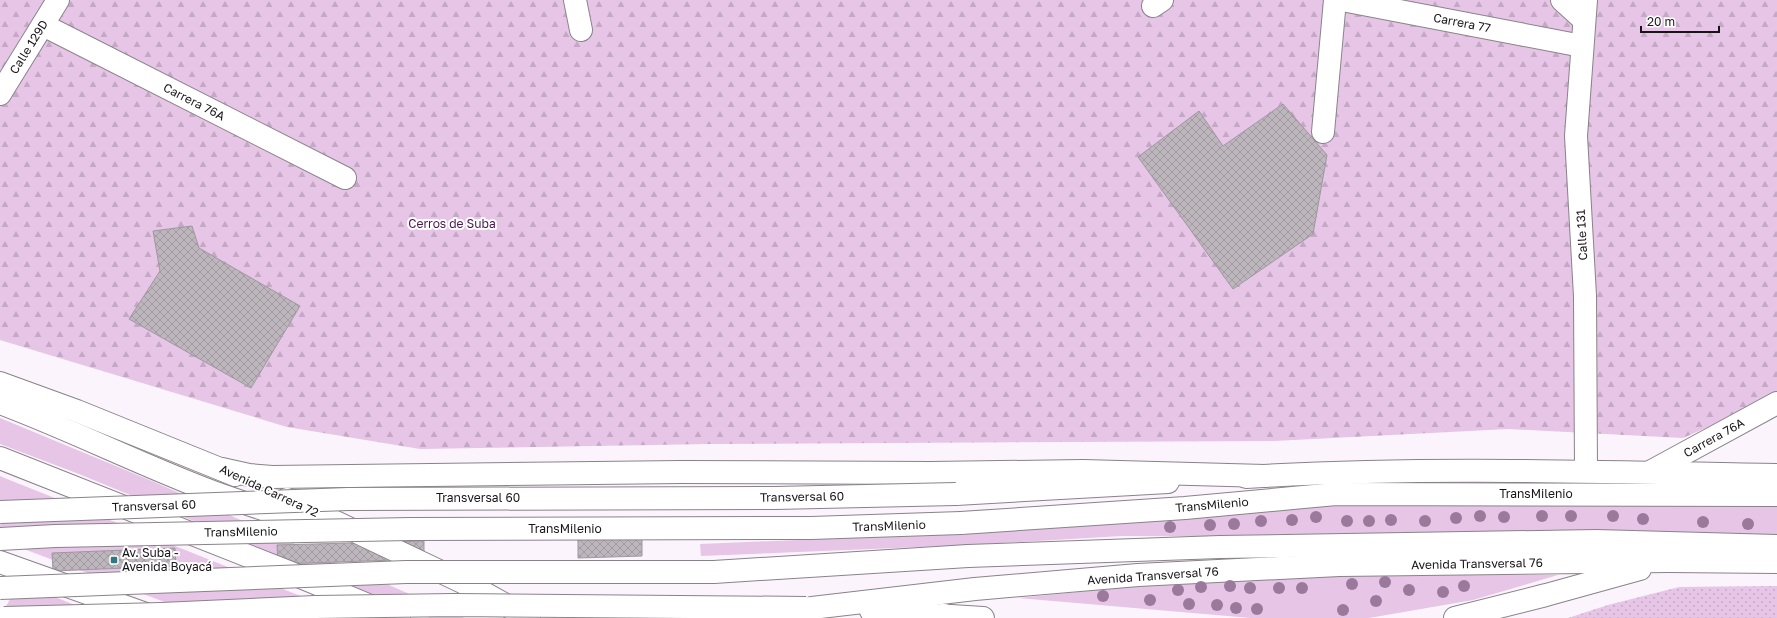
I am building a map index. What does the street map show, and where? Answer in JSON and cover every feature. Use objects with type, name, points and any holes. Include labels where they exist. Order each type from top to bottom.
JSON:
[{"type":"main road","name":"Calle 129D","points":[[0,94],[58,0]]},
{"type":"main road","points":[[575,0],[581,30]]},
{"type":"main road","points":[[1323,132],[1335,0]]},
{"type":"main road","name":"Carrera 77","points":[[1342,0],[1582,46]]},
{"type":"main road","points":[[1562,0],[1585,10]]},
{"type":"main road","name":"Calle 131","points":[[1585,10],[1576,136],[1585,296],[1586,471]]},
{"type":"main road","name":"Carrera 76A","points":[[43,25],[345,178]]},
{"type":"main road","name":"Avenida Carrera 72","points":[[0,383],[78,411],[222,469],[477,589],[529,618]]},
{"type":"main road","name":"Carrera 76A","points":[[1650,472],[1777,403]]},
{"type":"main road","points":[[0,404],[35,416],[111,450],[213,492],[431,567]]},
{"type":"main road","points":[[0,458],[291,573],[399,618]]},
{"type":"main road","points":[[222,469],[249,475],[272,477],[681,472],[931,473],[1084,471],[1266,476],[1350,471],[1586,471],[1777,474]]},
{"type":"main road","name":"Transversal 60","points":[[0,512],[348,499],[775,498],[956,494],[1266,476]]},
{"type":"main road","name":"TransMilenio","points":[[0,539],[55,536],[402,530],[803,528],[961,523],[1185,508],[1336,494],[1777,494]]},
{"type":"main road","points":[[0,588],[406,572],[714,572],[968,556],[1220,547],[1573,541],[1777,546]]},
{"type":"main road","name":"Avenida Transversal 76","points":[[1456,618],[1668,561]]},
{"type":"main road","name":"Avenida Transversal 76","points":[[809,608],[975,589],[1138,575],[1339,565],[1668,561],[1777,562]]},
{"type":"main road","points":[[0,562],[155,618]]},
{"type":"main road","points":[[11,618],[454,605],[809,608],[983,618]]},
{"type":"main road","points":[[4,618],[14,618]]},
{"type":"green space","name":"Cerros de Suba","points":[[0,0],[1777,0],[1777,397],[1683,438],[1508,429],[1274,441],[708,444],[420,449],[287,427],[0,340]]},
{"type":"green space","points":[[0,418],[152,481],[464,618],[430,618],[79,474],[0,444]]},
{"type":"green space","points":[[0,476],[356,618],[207,618],[0,540]]},
{"type":"green space","points":[[1321,500],[1777,500],[1777,538],[1121,536],[969,545],[701,556],[700,544],[968,533]]},
{"type":"green space","points":[[1365,575],[1558,575],[1473,600],[1369,618],[1251,618],[1018,598],[1177,582]]},
{"type":"green space","points":[[19,582],[106,618],[0,618]]},
{"type":"green space","points":[[1777,586],[1777,618],[1568,618],[1608,605],[1679,587]]},
{"type":"building","points":[[1283,104],[1327,155],[1313,234],[1233,289],[1138,157],[1199,111],[1223,146]]},
{"type":"building","points":[[192,226],[199,248],[300,306],[251,388],[129,319],[160,271],[153,231]]},
{"type":"building","points":[[642,537],[642,556],[578,558],[578,539]]},
{"type":"building","points":[[424,541],[424,559],[278,564],[277,545]]},
{"type":"building","points":[[175,548],[176,566],[53,571],[52,553]]},
{"type":"place","name":"Av. Suba - Avenida Boyacá","points":[[114,560]]}]
